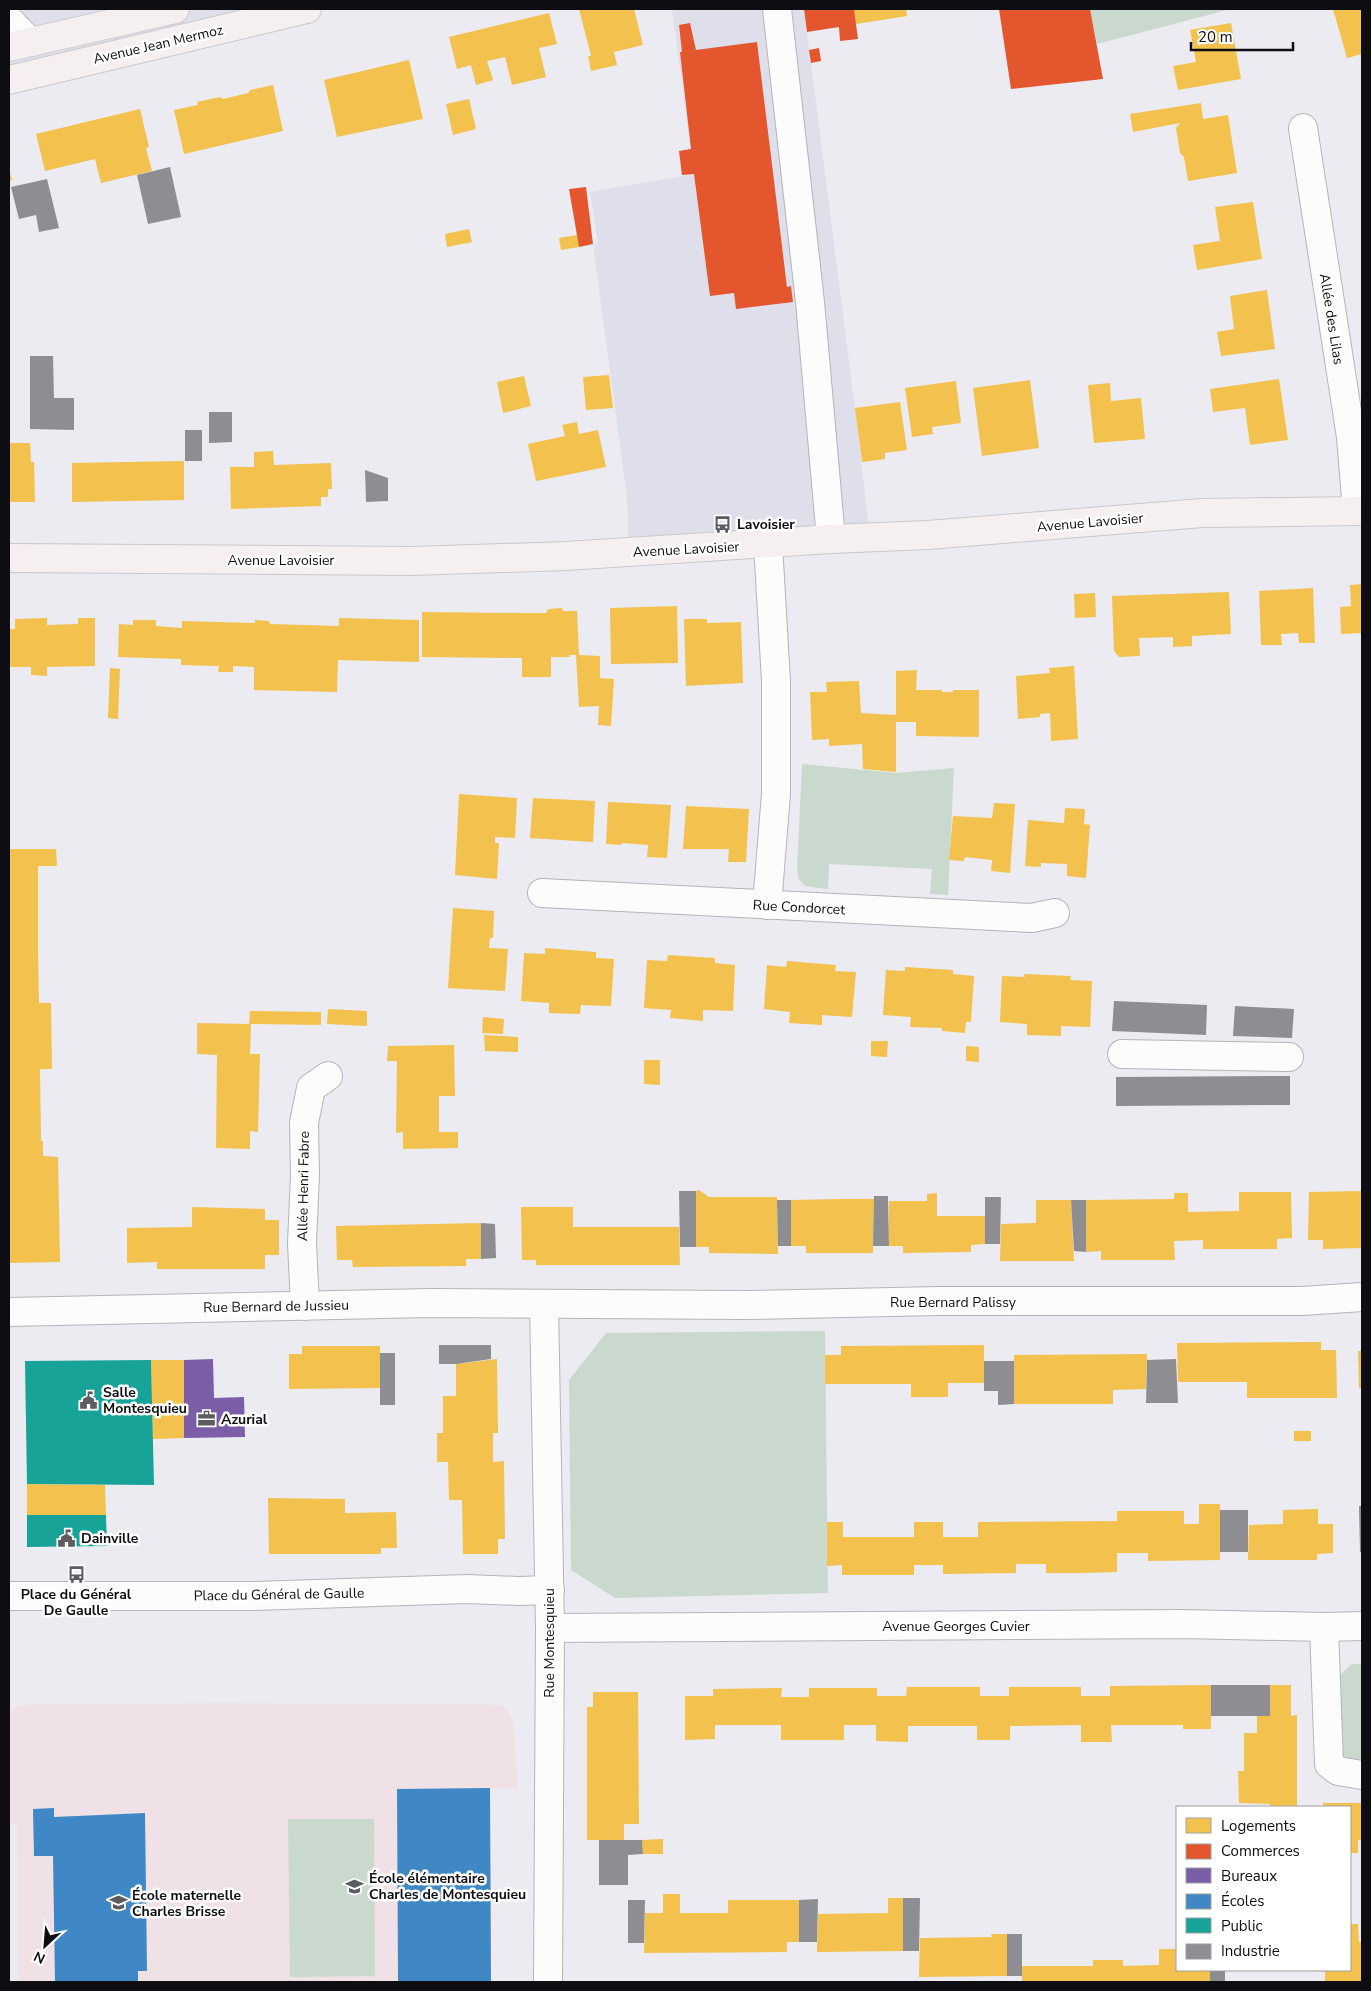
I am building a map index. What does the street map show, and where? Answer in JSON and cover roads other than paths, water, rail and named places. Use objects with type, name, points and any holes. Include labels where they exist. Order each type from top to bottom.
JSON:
[{"type":"main road","points":[[19,45],[176,9]]},
{"type":"main road","name":"Avenue Jean Mermoz","points":[[9,80],[307,9]]},
{"type":"main road","name":"Avenue Lavoisier","points":[[9,558],[412,561],[566,556],[831,539],[928,535],[1202,512],[1360,511]]},
{"type":"street","points":[[777,9],[811,309],[831,539]]},
{"type":"street","points":[[9,20],[19,45]]},
{"type":"street","name":"Allée des Lilas","points":[[1303,128],[1360,511]]},
{"type":"street","points":[[767,906],[776,794],[776,681],[768,544]]},
{"type":"street","name":"Rue Condorcet","points":[[542,893],[767,906],[1032,918],[1055,913]]},
{"type":"street","points":[[1122,1054],[1289,1057]]},
{"type":"street","name":"Allée Henri Fabre","points":[[304,1306],[302,1243],[305,1175],[304,1123],[311,1088],[328,1076]]},
{"type":"street","name":"Rue Bernard Palissy","points":[[544,1304],[747,1305],[939,1301],[1292,1301],[1362,1297]]},
{"type":"street","name":"Rue Bernard de Jussieu","points":[[9,1312],[429,1303],[544,1304]]},
{"type":"street","name":"Rue Montesquieu","points":[[544,1304],[550,1590],[548,1982]]},
{"type":"street","name":"Place du Général de Gaulle","points":[[9,1596],[252,1596],[467,1589],[550,1590]]},
{"type":"street","name":"Avenue Georges Cuvier","points":[[550,1628],[1173,1624],[1362,1626]]},
{"type":"street","points":[[1324,1627],[1330,1764],[1338,1772],[1362,1775]]},
{"type":"place","name":"Lavoisier","points":[[723,524]]},
{"type":"place","name":"Salle Montesquieu","points":[[89,1400]]},
{"type":"place","name":"Azurial","points":[[207,1419]]},
{"type":"place","name":"Dainville","points":[[67,1538]]},
{"type":"place","name":"Place du Général De Gaulle","points":[[76,1574]]},
{"type":"place","name":"École élémentaire Charles de Montesquieu","points":[[355,1886]]},
{"type":"place","name":"École maternelle Charles Brisse","points":[[118,1903]]}]
